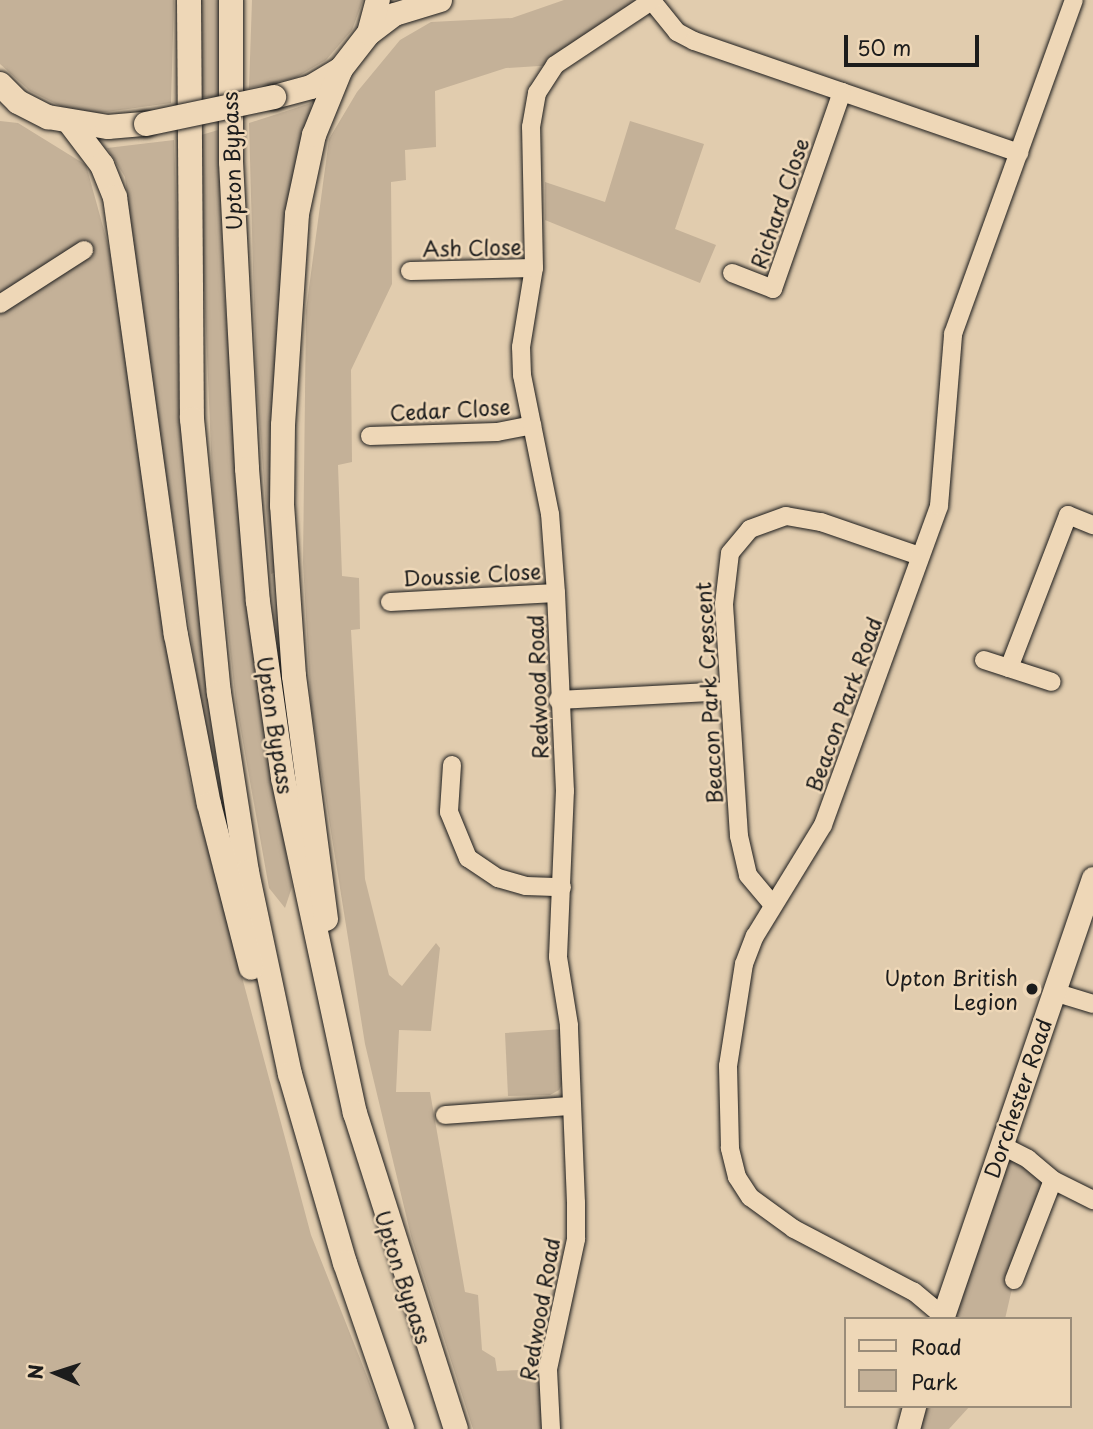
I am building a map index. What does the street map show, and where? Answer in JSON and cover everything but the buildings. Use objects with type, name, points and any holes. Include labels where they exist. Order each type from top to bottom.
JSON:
[{"type":"highway","name":"Upton Bypass","points":[[188,0],[189,341],[207,598],[247,872],[290,1074],[345,1263],[402,1429]]},
{"type":"highway","name":"Upton Bypass","points":[[231,0],[235,271],[258,602],[283,778],[355,1113],[456,1429]]},
{"type":"highway","points":[[355,1113],[301,743],[282,506],[284,364],[297,214],[314,135],[341,69],[369,33],[379,0]]},
{"type":"highway","points":[[0,84],[9,101],[70,123],[108,128],[146,124],[274,97],[311,87],[341,69]]},
{"type":"highway","points":[[70,123],[102,165],[115,197],[158,523],[193,726],[234,908],[260,999],[290,1074]]},
{"type":"main road","points":[[369,33],[394,15],[440,0]]},
{"type":"main road","name":"Dorchester Road","points":[[943,1317],[1093,878]]},
{"type":"main road","points":[[908,1429],[913,1408]]},
{"type":"street","name":"Beacon Park Road","points":[[943,1317],[914,1292],[769,1213],[750,1197],[737,1177],[730,1148],[728,1066],[744,964],[773,905],[823,825],[920,556],[943,482],[944,411],[953,334],[1074,0]]},
{"type":"street","points":[[652,1],[677,32],[694,41],[1019,153]]},
{"type":"street","name":"Redwood Road","points":[[551,1429],[548,1369],[576,1239],[568,1015],[558,957],[565,791],[558,700],[556,593],[550,514],[532,425],[521,347],[534,268],[531,127],[537,93],[555,65],[652,1]]},
{"type":"street","name":"Richard Close","points":[[732,273],[773,289],[842,92]]},
{"type":"street","points":[[0,304],[84,250]]},
{"type":"street","name":"Ash Close","points":[[410,271],[534,268]]},
{"type":"street","name":"Cedar Close","points":[[370,436],[497,432],[532,425]]},
{"type":"street","points":[[1009,668],[1068,515],[1093,525]]},
{"type":"street","name":"Beacon Park Crescent","points":[[773,905],[757,892],[742,855],[732,774],[725,568],[738,540],[750,529],[776,517],[804,518],[920,556]]},
{"type":"street","name":"Doussie Close","points":[[390,602],[556,593]]},
{"type":"street","points":[[984,660],[1052,682]]},
{"type":"street","points":[[558,700],[729,691]]},
{"type":"street","points":[[452,765],[449,812],[468,858],[498,878],[526,886],[562,887]]},
{"type":"street","points":[[1054,992],[1093,1004]]},
{"type":"street","points":[[445,1115],[571,1106]]},
{"type":"street","points":[[1001,1145],[1028,1158],[1053,1181],[1093,1200]]},
{"type":"street","points":[[1014,1280],[1053,1181]]},
{"type":"green space","points":[[0,0],[174,0],[171,103],[99,113],[62,107],[30,91],[0,64]]},
{"type":"green space","points":[[201,0],[223,0],[223,97],[201,97]]},
{"type":"green space","points":[[252,0],[363,0],[352,30],[326,60],[295,78],[249,88]]},
{"type":"green space","points":[[564,0],[653,0],[555,65],[506,68],[435,91],[436,147],[405,150],[406,180],[391,182],[392,284],[351,370],[352,462],[338,465],[342,576],[359,578],[360,629],[351,630],[365,879],[389,975],[402,986],[436,943],[440,948],[431,1031],[399,1030],[396,1092],[430,1092],[465,1292],[478,1295],[482,1350],[495,1358],[497,1371],[548,1369],[551,1429],[473,1429],[411,1236],[365,1044],[311,707],[303,562],[306,310],[329,139],[357,92],[400,40],[431,22],[512,18]]},
{"type":"green space","points":[[311,103],[280,570],[271,574],[256,376],[249,123]]},
{"type":"green space","points":[[0,121],[18,123],[86,165],[110,252],[189,779],[311,1235],[388,1429],[0,1429]]},
{"type":"green space","points":[[630,121],[704,144],[675,229],[716,245],[700,283],[545,220],[545,182],[605,202]]},
{"type":"green space","points":[[218,130],[224,288],[245,566],[263,719],[292,887],[285,908],[269,888],[236,703],[213,499],[198,136]]},
{"type":"green space","points":[[174,140],[183,400],[197,587],[217,767],[211,768],[145,338],[125,177],[107,148]]},
{"type":"green space","points":[[563,1029],[563,1082],[559,1090],[550,1095],[508,1096],[505,1033]]},
{"type":"green space","points":[[1001,1145],[1053,1180],[1014,1280],[1005,1317],[943,1317]]},
{"type":"green space","points":[[913,1408],[968,1408],[949,1429],[908,1429]]},
{"type":"place","name":"Upton British Legion","points":[[1032,989]]}]
